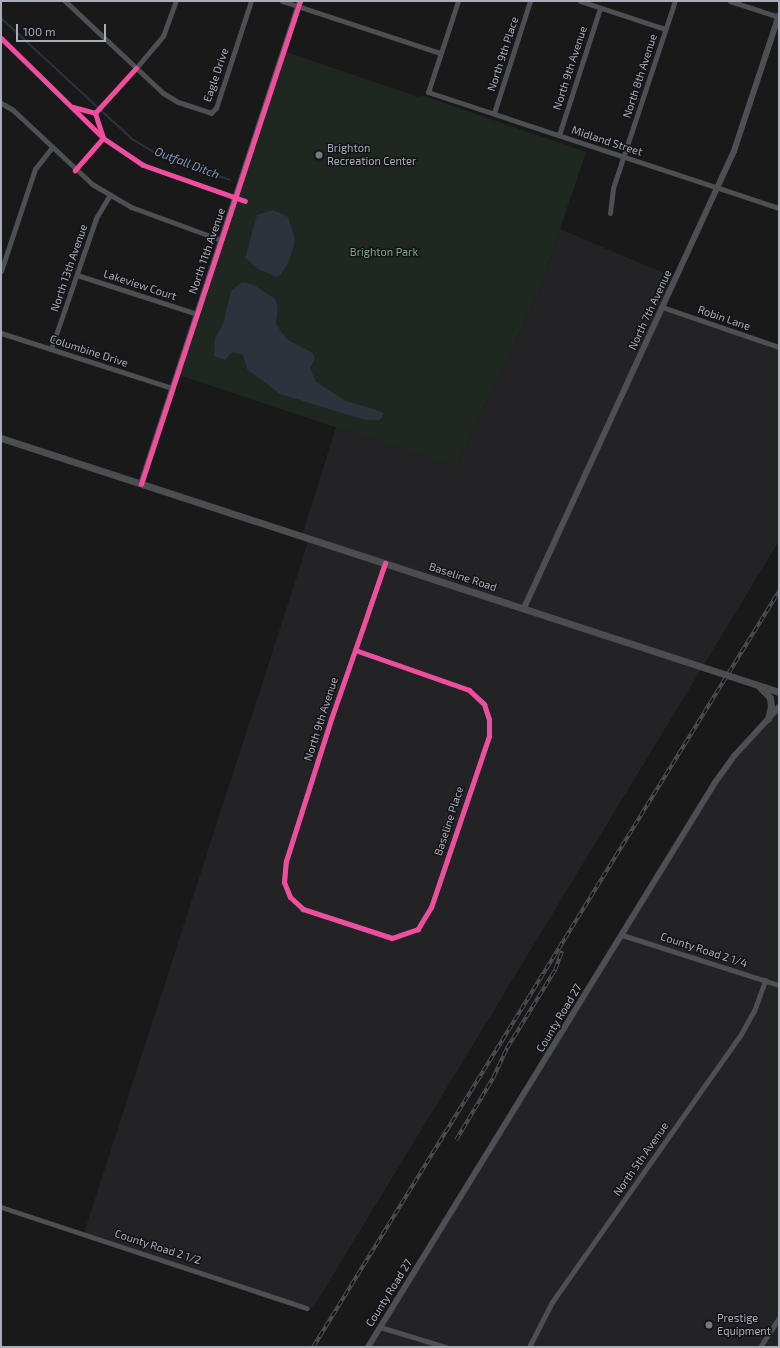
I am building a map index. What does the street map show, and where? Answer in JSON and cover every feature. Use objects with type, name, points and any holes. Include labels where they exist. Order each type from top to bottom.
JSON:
[{"type":"main road","name":"Baseline Road","points":[[1,438],[779,692]]},
{"type":"main road","points":[[758,685],[770,698],[772,706],[768,719]]},
{"type":"street","name":"Eagle Drive","points":[[65,1],[136,68],[173,100],[212,113],[251,1]]},
{"type":"street","points":[[136,68],[163,36],[176,1]]},
{"type":"street","points":[[282,1],[299,4],[440,53],[458,1]]},
{"type":"street","name":"North 9th Place","points":[[494,114],[530,1]]},
{"type":"street","points":[[580,1],[665,29]]},
{"type":"street","name":"North 8th Avenue","points":[[610,213],[610,199],[675,1]]},
{"type":"street","points":[[730,1],[779,16]]},
{"type":"street","name":"North 11th Avenue","points":[[141,484],[299,4]]},
{"type":"street","name":"North 9th Avenue","points":[[559,135],[600,8]]},
{"type":"street","name":"North 7th Avenue","points":[[524,608],[738,139],[779,16]]},
{"type":"street","name":"Midland Street","points":[[440,53],[428,92],[779,208]]},
{"type":"street","points":[[1,102],[13,110],[92,184],[110,196],[131,207],[221,240]]},
{"type":"street","points":[[1,271],[35,169],[52,148]]},
{"type":"street","name":"North 13th Avenue","points":[[51,349],[96,218],[110,196]]},
{"type":"street","name":"Lakeview Court","points":[[77,275],[197,314]]},
{"type":"street","name":"Robin Lane","points":[[662,307],[779,348]]},
{"type":"street","name":"Columbine Drive","points":[[1,332],[172,388]]},
{"type":"street","name":"North 9th Avenue","points":[[284,882],[286,861],[385,563]]},
{"type":"street","name":"Baseline Place","points":[[284,882],[296,904],[322,917],[392,938],[418,929],[431,908],[489,736],[489,718],[486,708],[469,690],[355,650]]},
{"type":"street","name":"County Road 27","points":[[368,1347],[716,781],[735,755],[779,707]]},
{"type":"street","name":"County Road 2 1/4","points":[[622,936],[779,985]]},
{"type":"street","name":"North 5th Avenue","points":[[529,1347],[552,1302],[741,1034],[754,1011],[765,980]]},
{"type":"street","name":"County Road 2 1/2","points":[[1,1207],[307,1308]]},
{"type":"street","points":[[760,1347],[779,1318]]},
{"type":"street","points":[[380,1327],[446,1347]]},
{"type":"shaded area","points":[[273,210],[288,217],[294,236],[294,245],[289,261],[281,274],[276,277],[258,269],[245,258],[257,215]]},
{"type":"shaded area","points":[[560,229],[675,278],[662,308],[779,347],[779,541],[313,1308],[84,1233],[309,539],[302,536],[336,427],[456,467],[538,294]]},
{"type":"shaded area","points":[[242,282],[254,285],[275,299],[278,307],[276,323],[280,330],[288,340],[313,353],[315,359],[310,368],[316,382],[346,401],[380,411],[384,414],[380,420],[365,420],[280,394],[247,369],[243,355],[232,352],[225,360],[214,356],[215,338],[223,324],[231,291]]},
{"type":"shaded area","points":[[779,707],[779,1347],[368,1347],[716,781]]},
{"type":"green space","name":"Brighton Park","points":[[283,51],[419,97],[421,95],[586,152],[538,294],[456,467],[176,374]]},
{"type":"waterway","name":"Outfall Ditch","points":[[1,18],[132,139],[159,155],[230,180]]},
{"type":"railway","points":[[313,1347],[779,591]]},
{"type":"railway","points":[[456,1140],[493,1078],[507,1048],[555,970],[562,951]]},
{"type":"cycle path","points":[[141,484],[300,1]]},
{"type":"cycle path","points":[[1,38],[103,138],[143,165],[245,201]]},
{"type":"cycle path","points":[[95,113],[136,68]]},
{"type":"cycle path","points":[[73,107],[95,113],[103,138],[75,170]]},
{"type":"cycle path","points":[[355,650],[469,690],[484,704],[489,719],[489,736],[431,907],[418,929],[392,938],[303,909],[290,897],[284,882],[286,861],[331,719],[385,563]]},
{"type":"place","name":"Brighton Recreation Center","points":[[319,155]]},
{"type":"place","name":"Prestige Equipment","points":[[709,1325]]}]
